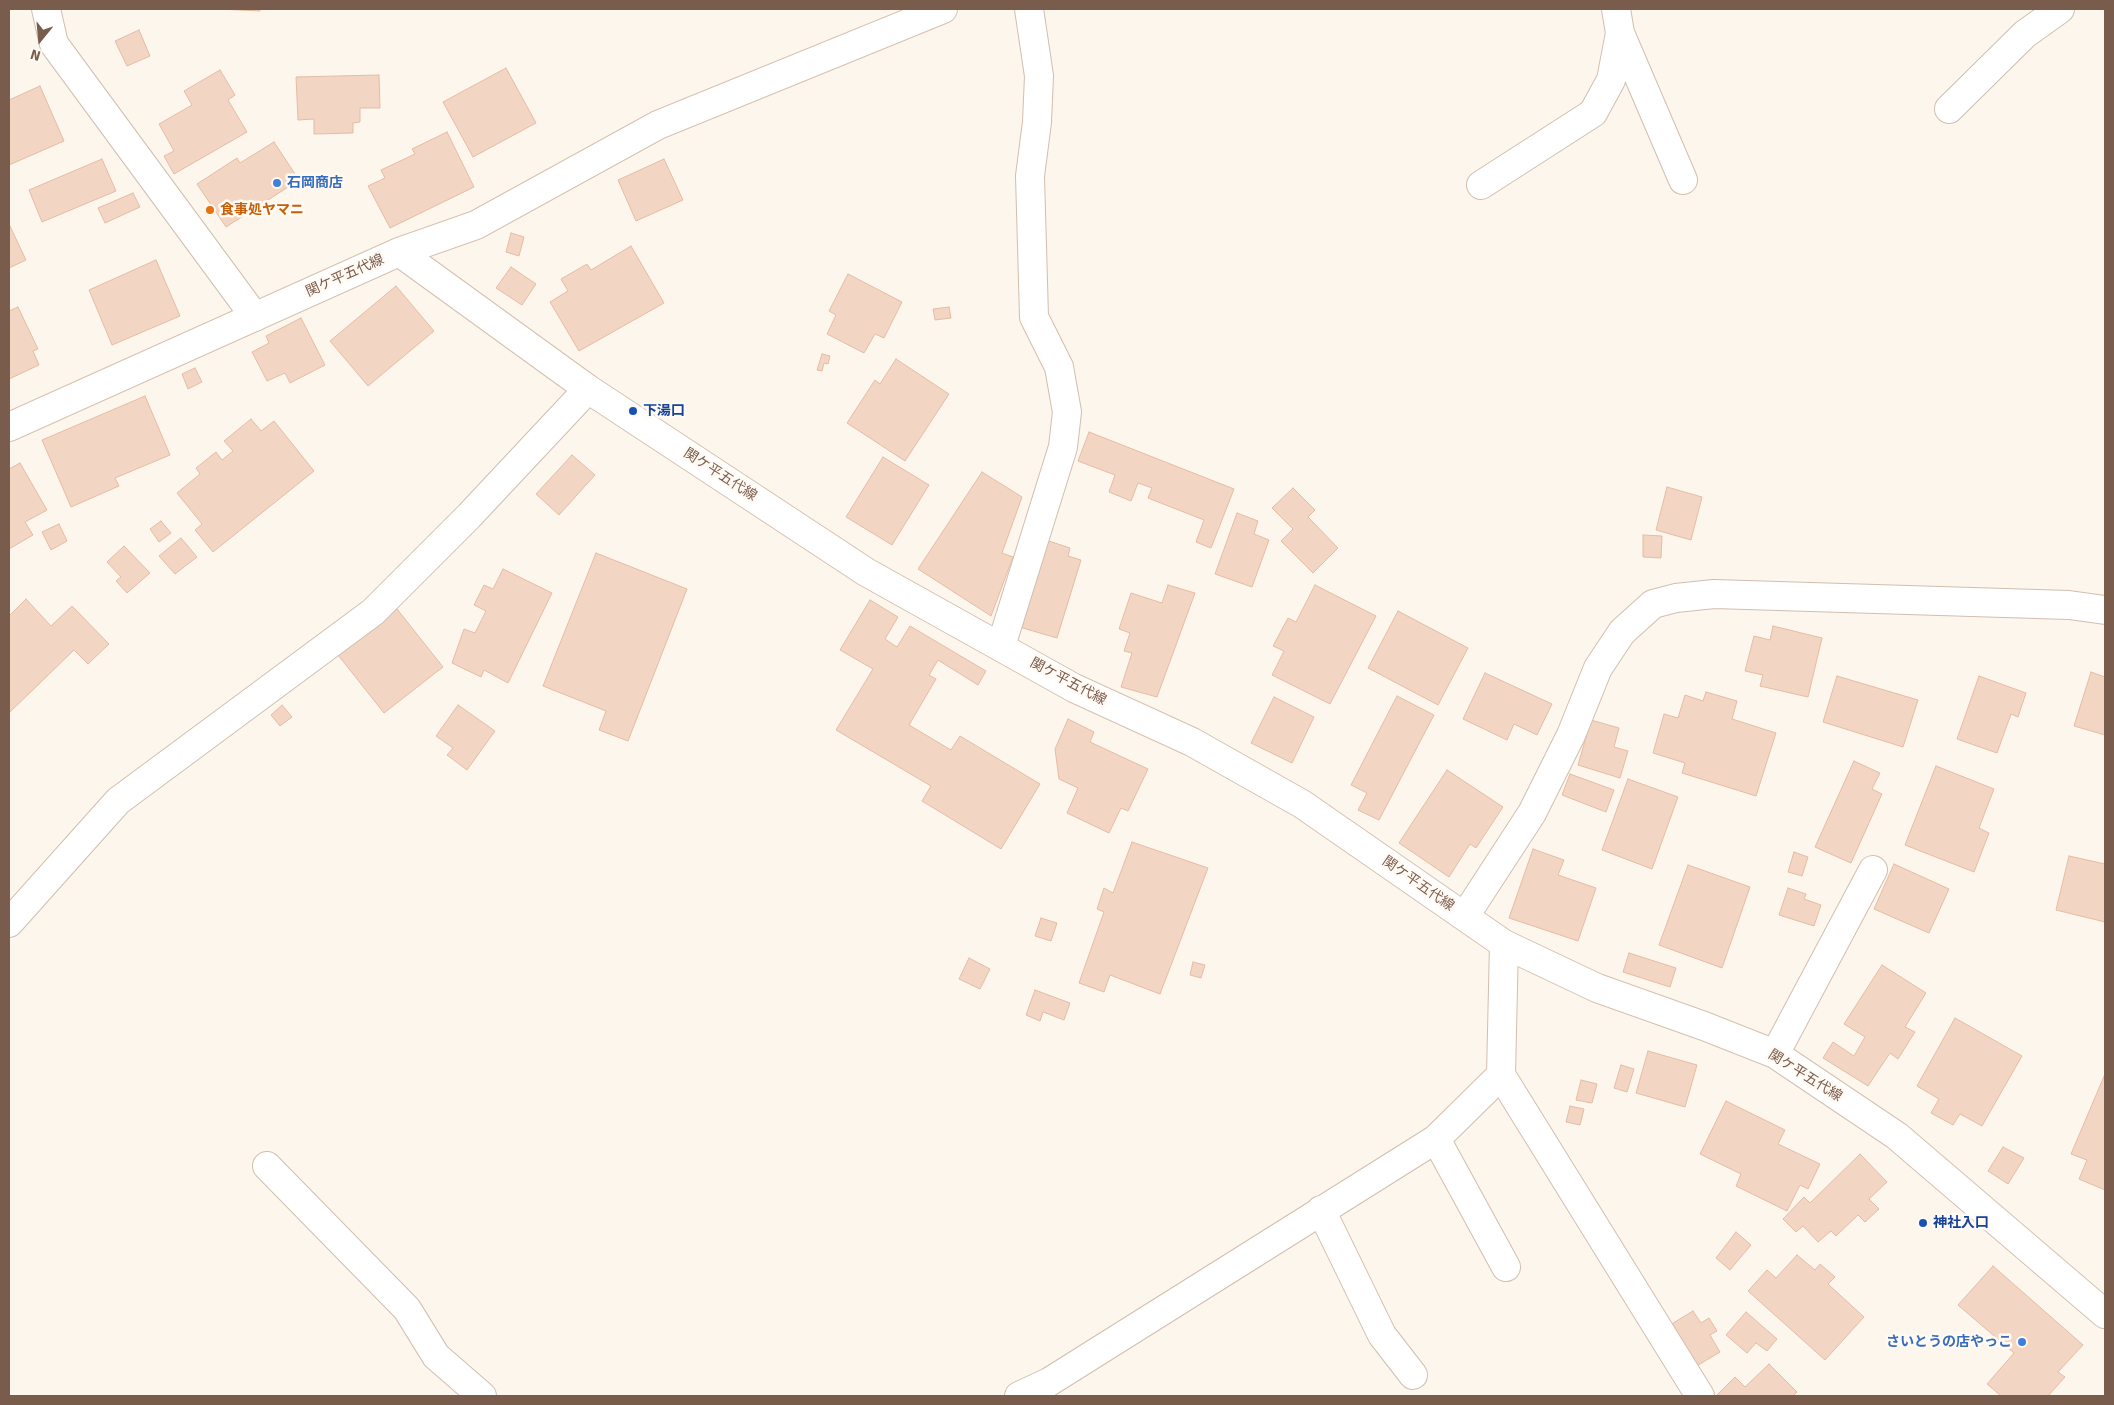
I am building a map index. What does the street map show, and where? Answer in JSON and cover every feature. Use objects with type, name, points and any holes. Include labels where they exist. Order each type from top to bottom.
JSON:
[{"type":"street","points":[[46,9],[54,44],[255,317]]},
{"type":"street","points":[[399,252],[476,225],[658,125],[943,9]]},
{"type":"street","points":[[1001,646],[1063,447],[1066,412],[1059,367],[1034,317],[1030,176],[1037,122],[1038,76],[1029,9]]},
{"type":"street","points":[[1949,109],[2025,34],[2060,9]]},
{"type":"street","points":[[1617,15],[1683,180]]},
{"type":"street","points":[[1481,185],[1593,113],[1611,80],[1617,15]]},
{"type":"street","name":"関ケ平五代線","points":[[9,428],[399,252],[588,389],[866,572],[1074,688],[1192,742],[1302,804],[1504,944],[1597,988],[1704,1026],[1774,1054],[1897,1136],[2105,1314]]},
{"type":"street","points":[[9,923],[118,801],[373,612],[469,516],[588,389]]},
{"type":"street","points":[[1465,916],[1532,813],[1571,735],[1598,668],[1622,632],[1653,604],[1676,598],[1714,594],[2069,605],[2105,610]]},
{"type":"street","points":[[1774,1054],[1873,870]]},
{"type":"street","points":[[1504,944],[1501,1076],[1700,1396]]},
{"type":"street","points":[[1020,1396],[1052,1389],[1321,1210],[1436,1139],[1501,1076]]},
{"type":"street","points":[[1436,1139],[1506,1267]]},
{"type":"street","points":[[267,1166],[407,1310],[436,1356],[482,1396]]},
{"type":"street","points":[[1321,1210],[1382,1336],[1413,1375]]},
{"type":"building","points":[[218,9],[260,9],[260,11]]},
{"type":"building","points":[[139,30],[150,56],[127,66],[115,41]]},
{"type":"building","points":[[506,68],[536,123],[473,157],[443,102]]},
{"type":"building","points":[[220,70],[235,95],[228,100],[247,132],[174,174],[164,156],[174,151],[159,124],[192,105],[184,91]]},
{"type":"building","points":[[379,75],[380,108],[360,108],[360,122],[353,123],[353,133],[314,134],[314,119],[298,120],[296,77]]},
{"type":"building","points":[[40,86],[64,141],[9,165],[9,100]]},
{"type":"building","points":[[447,132],[474,187],[390,228],[368,186],[385,178],[381,170],[415,154],[412,149]]},
{"type":"building","points":[[274,142],[299,180],[226,227],[197,184],[237,158],[240,163]]},
{"type":"building","points":[[102,159],[116,191],[42,222],[29,190]]},
{"type":"building","points":[[664,159],[683,200],[636,221],[618,180]]},
{"type":"building","points":[[133,193],[140,207],[105,223],[98,208]]},
{"type":"building","points":[[9,224],[26,260],[9,268]]},
{"type":"building","points":[[511,233],[524,237],[519,256],[506,252]]},
{"type":"building","points":[[631,246],[664,303],[579,351],[550,302],[568,291],[561,279],[587,264],[591,270]]},
{"type":"building","points":[[156,260],[180,316],[112,345],[89,290]]},
{"type":"building","points":[[511,267],[536,284],[522,305],[496,288]]},
{"type":"building","points":[[848,274],[902,302],[884,338],[875,334],[864,353],[827,334],[836,315],[829,311]]},
{"type":"building","points":[[396,286],[434,331],[368,386],[330,341]]},
{"type":"building","points":[[18,307],[38,349],[33,351],[39,365],[9,379],[9,311]]},
{"type":"building","points":[[949,307],[951,318],[935,320],[933,309]]},
{"type":"building","points":[[301,318],[325,365],[290,383],[285,373],[267,381],[252,352],[269,343],[266,336]]},
{"type":"building","points":[[822,354],[830,356],[828,364],[824,363],[822,371],[817,370]]},
{"type":"building","points":[[896,359],[949,394],[905,461],[847,423],[875,380],[880,384]]},
{"type":"building","points":[[195,368],[202,382],[188,389],[182,374]]},
{"type":"building","points":[[145,396],[170,455],[115,478],[119,486],[71,507],[42,440]]},
{"type":"building","points":[[251,419],[261,431],[274,421],[314,471],[213,552],[195,530],[202,524],[177,493],[200,474],[196,468],[216,452],[222,460],[233,451],[224,441]]},
{"type":"building","points":[[1089,432],[1234,489],[1211,548],[1196,542],[1204,520],[1148,498],[1152,488],[1138,483],[1131,501],[1109,492],[1115,475],[1078,461]]},
{"type":"building","points":[[572,455],[595,475],[559,515],[536,494]]},
{"type":"building","points":[[883,457],[929,485],[892,545],[846,517]]},
{"type":"building","points":[[20,463],[47,510],[25,522],[33,535],[9,549],[9,469]]},
{"type":"building","points":[[982,472],[1022,497],[1002,553],[1013,557],[991,616],[918,569]]},
{"type":"building","points":[[1667,487],[1702,497],[1691,540],[1656,530]]},
{"type":"building","points":[[1293,488],[1315,510],[1308,517],[1338,548],[1313,573],[1281,541],[1293,529],[1272,508]]},
{"type":"building","points":[[1237,513],[1258,521],[1254,534],[1269,540],[1252,587],[1215,574]]},
{"type":"building","points":[[161,521],[171,533],[159,542],[150,529]]},
{"type":"building","points":[[59,524],[67,541],[51,550],[42,532]]},
{"type":"building","points":[[1643,535],[1662,536],[1661,558],[1643,557]]},
{"type":"building","points":[[181,538],[197,557],[175,574],[159,556]]},
{"type":"building","points":[[1043,539],[1070,548],[1068,556],[1081,560],[1057,638],[1016,626]]},
{"type":"building","points":[[124,546],[150,573],[127,593],[116,581],[121,577],[107,562]]},
{"type":"building","points":[[596,553],[687,589],[628,741],[599,730],[606,711],[543,686]]},
{"type":"building","points":[[503,569],[552,593],[508,683],[484,670],[481,677],[452,663],[464,629],[475,633],[486,611],[474,605],[484,585],[493,589]]},
{"type":"building","points":[[1168,585],[1195,593],[1157,697],[1121,687],[1132,653],[1124,651],[1130,633],[1119,629],[1131,593],[1162,603]]},
{"type":"building","points":[[1315,585],[1376,616],[1330,704],[1272,675],[1284,651],[1273,646],[1288,618],[1296,622]]},
{"type":"building","points":[[26,599],[51,626],[72,606],[109,644],[88,664],[74,650],[9,713],[9,616]]},
{"type":"building","points":[[870,600],[898,617],[885,639],[897,647],[910,626],[986,671],[978,685],[938,660],[929,675],[936,679],[909,725],[951,750],[960,736],[1040,784],[1001,849],[922,801],[931,786],[836,730],[873,669],[840,650]]},
{"type":"building","points":[[397,609],[443,667],[384,713],[338,655]]},
{"type":"building","points":[[1398,611],[1468,648],[1438,705],[1368,668]]},
{"type":"building","points":[[1773,626],[1822,638],[1808,697],[1760,686],[1763,675],[1745,671],[1754,636],[1770,640]]},
{"type":"building","points":[[2091,672],[2105,677],[2105,735],[2074,726]]},
{"type":"building","points":[[1485,673],[1552,704],[1537,735],[1514,724],[1507,740],[1463,719]]},
{"type":"building","points":[[1837,676],[1918,700],[1903,747],[1823,722]]},
{"type":"building","points":[[1979,676],[2026,693],[2018,717],[2011,714],[1997,753],[1957,739]]},
{"type":"building","points":[[1706,692],[1737,701],[1732,719],[1776,733],[1756,796],[1682,773],[1685,763],[1653,753],[1664,714],[1678,718],[1685,695],[1703,701]]},
{"type":"building","points":[[1397,696],[1434,715],[1379,820],[1358,810],[1367,793],[1351,785]]},
{"type":"building","points":[[1274,697],[1314,717],[1292,763],[1251,743]]},
{"type":"building","points":[[282,705],[292,717],[280,726],[271,715]]},
{"type":"building","points":[[458,705],[495,731],[467,770],[447,755],[453,748],[436,736]]},
{"type":"building","points":[[1068,719],[1094,732],[1090,742],[1148,769],[1128,811],[1121,808],[1109,833],[1067,813],[1078,788],[1059,779],[1055,749]]},
{"type":"building","points":[[1591,720],[1619,728],[1614,747],[1628,751],[1620,778],[1578,765]]},
{"type":"building","points":[[1854,761],[1880,773],[1872,789],[1882,794],[1851,863],[1815,847]]},
{"type":"building","points":[[1936,766],[1994,789],[1979,828],[1989,833],[1974,872],[1905,845]]},
{"type":"building","points":[[1447,770],[1503,807],[1476,848],[1470,844],[1449,877],[1399,843]]},
{"type":"building","points":[[1570,774],[1614,790],[1606,812],[1562,795]]},
{"type":"building","points":[[1628,779],[1678,797],[1652,869],[1602,850]]},
{"type":"building","points":[[1132,842],[1208,868],[1160,994],[1110,975],[1104,992],[1079,983],[1104,912],[1097,909],[1104,888],[1113,893]]},
{"type":"building","points":[[1533,849],[1564,860],[1558,875],[1596,888],[1578,941],[1509,918]]},
{"type":"building","points":[[1794,852],[1808,857],[1802,876],[1788,872]]},
{"type":"building","points":[[2069,856],[2105,864],[2105,922],[2056,910]]},
{"type":"building","points":[[1894,864],[1949,889],[1929,933],[1874,909]]},
{"type":"building","points":[[1688,865],[1750,887],[1722,968],[1659,945]]},
{"type":"building","points":[[1788,888],[1806,894],[1804,899],[1821,905],[1814,926],[1779,915]]},
{"type":"building","points":[[1041,918],[1057,923],[1051,941],[1035,936]]},
{"type":"building","points":[[1629,953],[1676,968],[1670,987],[1623,972]]},
{"type":"building","points":[[969,958],[990,969],[980,989],[959,979]]},
{"type":"building","points":[[1193,962],[1205,965],[1201,978],[1190,975]]},
{"type":"building","points":[[1882,965],[1926,993],[1905,1027],[1915,1032],[1898,1059],[1890,1053],[1868,1086],[1823,1058],[1833,1042],[1854,1056],[1865,1037],[1844,1024]]},
{"type":"building","points":[[1035,990],[1070,1003],[1064,1020],[1043,1012],[1040,1021],[1026,1015]]},
{"type":"building","points":[[1955,1018],[2022,1056],[1982,1126],[1960,1114],[1953,1125],[1931,1113],[1939,1099],[1917,1086]]},
{"type":"building","points":[[1648,1051],[1697,1065],[1685,1107],[1636,1093]]},
{"type":"building","points":[[1621,1065],[1634,1069],[1627,1092],[1614,1088]]},
{"type":"building","points":[[2105,1074],[2105,1190],[2079,1179],[2087,1160],[2071,1154]]},
{"type":"building","points":[[1581,1080],[1597,1084],[1592,1103],[1576,1100]]},
{"type":"building","points":[[1726,1101],[1785,1130],[1778,1144],[1820,1164],[1808,1189],[1800,1185],[1787,1211],[1736,1186],[1741,1174],[1700,1154]]},
{"type":"building","points":[[1570,1106],[1584,1109],[1580,1125],[1566,1122]]},
{"type":"building","points":[[2003,1147],[2024,1158],[2008,1184],[1988,1171]]},
{"type":"building","points":[[1860,1154],[1887,1182],[1869,1199],[1879,1209],[1865,1222],[1858,1215],[1836,1236],[1831,1231],[1818,1242],[1803,1226],[1796,1232],[1783,1219],[1804,1197],[1810,1203]]},
{"type":"building","points":[[1736,1232],[1751,1245],[1730,1270],[1716,1258]]},
{"type":"building","points":[[1797,1255],[1815,1270],[1820,1264],[1835,1277],[1828,1284],[1864,1317],[1825,1360],[1748,1291],[1767,1270],[1776,1278]]},
{"type":"building","points":[[1993,1266],[2083,1345],[2058,1372],[2065,1377],[2048,1396],[2001,1396],[1987,1384],[2014,1353],[1958,1305]]},
{"type":"building","points":[[1693,1311],[1701,1323],[1709,1318],[1717,1331],[1710,1335],[1720,1352],[1690,1370],[1665,1328]]},
{"type":"building","points":[[1746,1312],[1777,1339],[1767,1351],[1756,1343],[1747,1353],[1726,1335]]},
{"type":"building","points":[[1769,1364],[1797,1392],[1793,1396],[1716,1396],[1735,1377],[1745,1387]]},
{"type":"place","name":"石岡商店","points":[[277,183]]},
{"type":"place","name":"食事処ヤマニ","points":[[210,210]]},
{"type":"place","name":"下湯口","points":[[633,411]]},
{"type":"place","name":"神社入口","points":[[1923,1223]]},
{"type":"place","name":"さいとうの店やっこ","points":[[2022,1342]]}]
